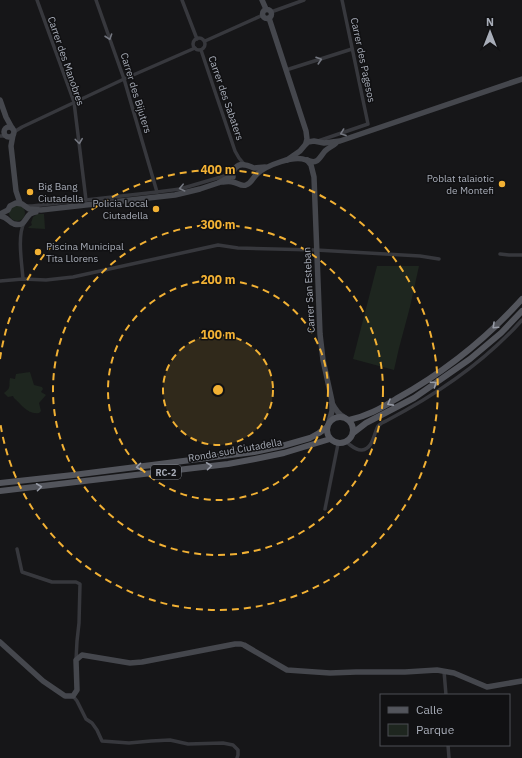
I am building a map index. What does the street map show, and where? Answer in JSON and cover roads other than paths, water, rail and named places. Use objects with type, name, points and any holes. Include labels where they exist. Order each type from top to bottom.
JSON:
[{"type":"main road","name":"RC-2","points":[[328,425],[336,417],[346,419],[362,417],[379,409],[442,371],[476,344],[511,311],[522,298]]},
{"type":"main road","points":[[353,433],[366,423],[414,398],[470,360],[501,333],[522,311]]},
{"type":"main road","points":[[328,425],[326,432],[333,442],[338,444],[346,442],[352,437],[353,426],[346,419]]},
{"type":"main road","name":"Ronda sud Ciutadella","points":[[0,484],[254,452],[310,438],[320,433],[328,425]]},
{"type":"main road","name":"Ronda sud Ciutadella","points":[[0,492],[255,460],[330,439]]},
{"type":"street","name":"Carrer des Manobres","points":[[37,0],[74,102],[86,200]]},
{"type":"street","name":"Carrer des Bijuters","points":[[96,0],[124,79],[157,192]]},
{"type":"street","points":[[182,0],[197,39]]},
{"type":"street","points":[[262,0],[266,9],[269,9],[272,12]]},
{"type":"street","points":[[304,0],[272,12],[269,18],[306,131],[307,137],[303,154],[307,160]]},
{"type":"street","name":"Carrer des Pagesos","points":[[316,141],[368,124],[342,0]]},
{"type":"street","points":[[197,39],[202,39],[205,41],[263,15],[263,11],[266,9]]},
{"type":"street","points":[[263,15],[266,18],[269,18]]},
{"type":"street","points":[[195,48],[194,43],[197,39]]},
{"type":"street","points":[[8,133],[195,48],[201,50],[205,46],[205,41]]},
{"type":"street","points":[[286,70],[352,49]]},
{"type":"street","name":"Carrer des Sabaters","points":[[201,50],[235,151],[239,158],[247,165]]},
{"type":"street","points":[[236,183],[233,174],[234,170],[236,167],[241,165],[260,168],[296,158],[302,158],[313,162],[321,158],[329,148],[340,142],[522,79]]},
{"type":"street","points":[[0,100],[6,117],[16,191],[14,201],[8,210],[0,215]]},
{"type":"street","points":[[306,131],[310,137],[323,147],[324,151],[321,158]]},
{"type":"street","points":[[287,160],[295,155],[308,142],[340,142]]},
{"type":"street","name":"Carrer des Sabaters","points":[[235,151],[236,167]]},
{"type":"street","name":"Carrer San Esteban","points":[[314,178],[321,158]]},
{"type":"street","name":"Carrer San Esteban","points":[[307,160],[311,165],[314,178],[320,334],[332,401],[335,409],[346,419]]},
{"type":"street","points":[[247,165],[253,172],[252,179]]},
{"type":"street","points":[[218,183],[228,182],[244,185],[249,183],[255,175],[270,166]]},
{"type":"street","points":[[12,204],[32,206],[180,189],[233,174]]},
{"type":"street","points":[[24,206],[33,210],[40,210],[175,196],[218,183],[233,174]]},
{"type":"street","points":[[16,191],[29,212],[29,216]]},
{"type":"street","points":[[8,210],[8,219]]},
{"type":"street","points":[[20,237],[24,222],[33,212],[40,210]]},
{"type":"street","points":[[0,215],[6,217],[17,226],[20,237],[23,279]]},
{"type":"street","points":[[15,224],[21,224],[24,222]]},
{"type":"street","points":[[0,281],[23,279],[46,280],[73,277],[218,245],[238,248],[316,250],[420,256],[439,259]]},
{"type":"street","points":[[500,254],[522,255]]},
{"type":"street","points":[[346,442],[355,448],[362,450],[368,448],[379,426],[427,398],[478,362],[522,320]]},
{"type":"street","name":"Carrer San Esteban","points":[[328,425],[332,411],[332,401]]},
{"type":"street","points":[[325,509],[338,444]]},
{"type":"street","points":[[16,549],[22,572],[52,582],[76,582],[80,584],[79,623],[76,641],[77,690],[72,696]]},
{"type":"street","points":[[0,642],[43,681],[65,696],[72,696],[77,701],[86,719],[92,723],[97,730],[102,741],[129,743],[170,740],[188,744],[223,743],[232,745],[238,750],[237,758]]},
{"type":"street","points":[[76,660],[82,655],[130,663],[142,662],[241,644],[288,670],[330,673],[437,670],[454,673],[487,687],[522,681]]},
{"type":"street","points":[[444,671],[446,694]]},
{"type":"street","points":[[448,746],[448,758]]},
{"type":"place","name":"Poblat talaiotic de Montefi","points":[[502,184]]},
{"type":"place","name":"Big Bang Ciutadella","points":[[30,192]]},
{"type":"place","name":"Policia Local Ciutadella","points":[[156,209]]},
{"type":"place","name":"Piscina Municipal Tita Llorens","points":[[38,252]]}]
